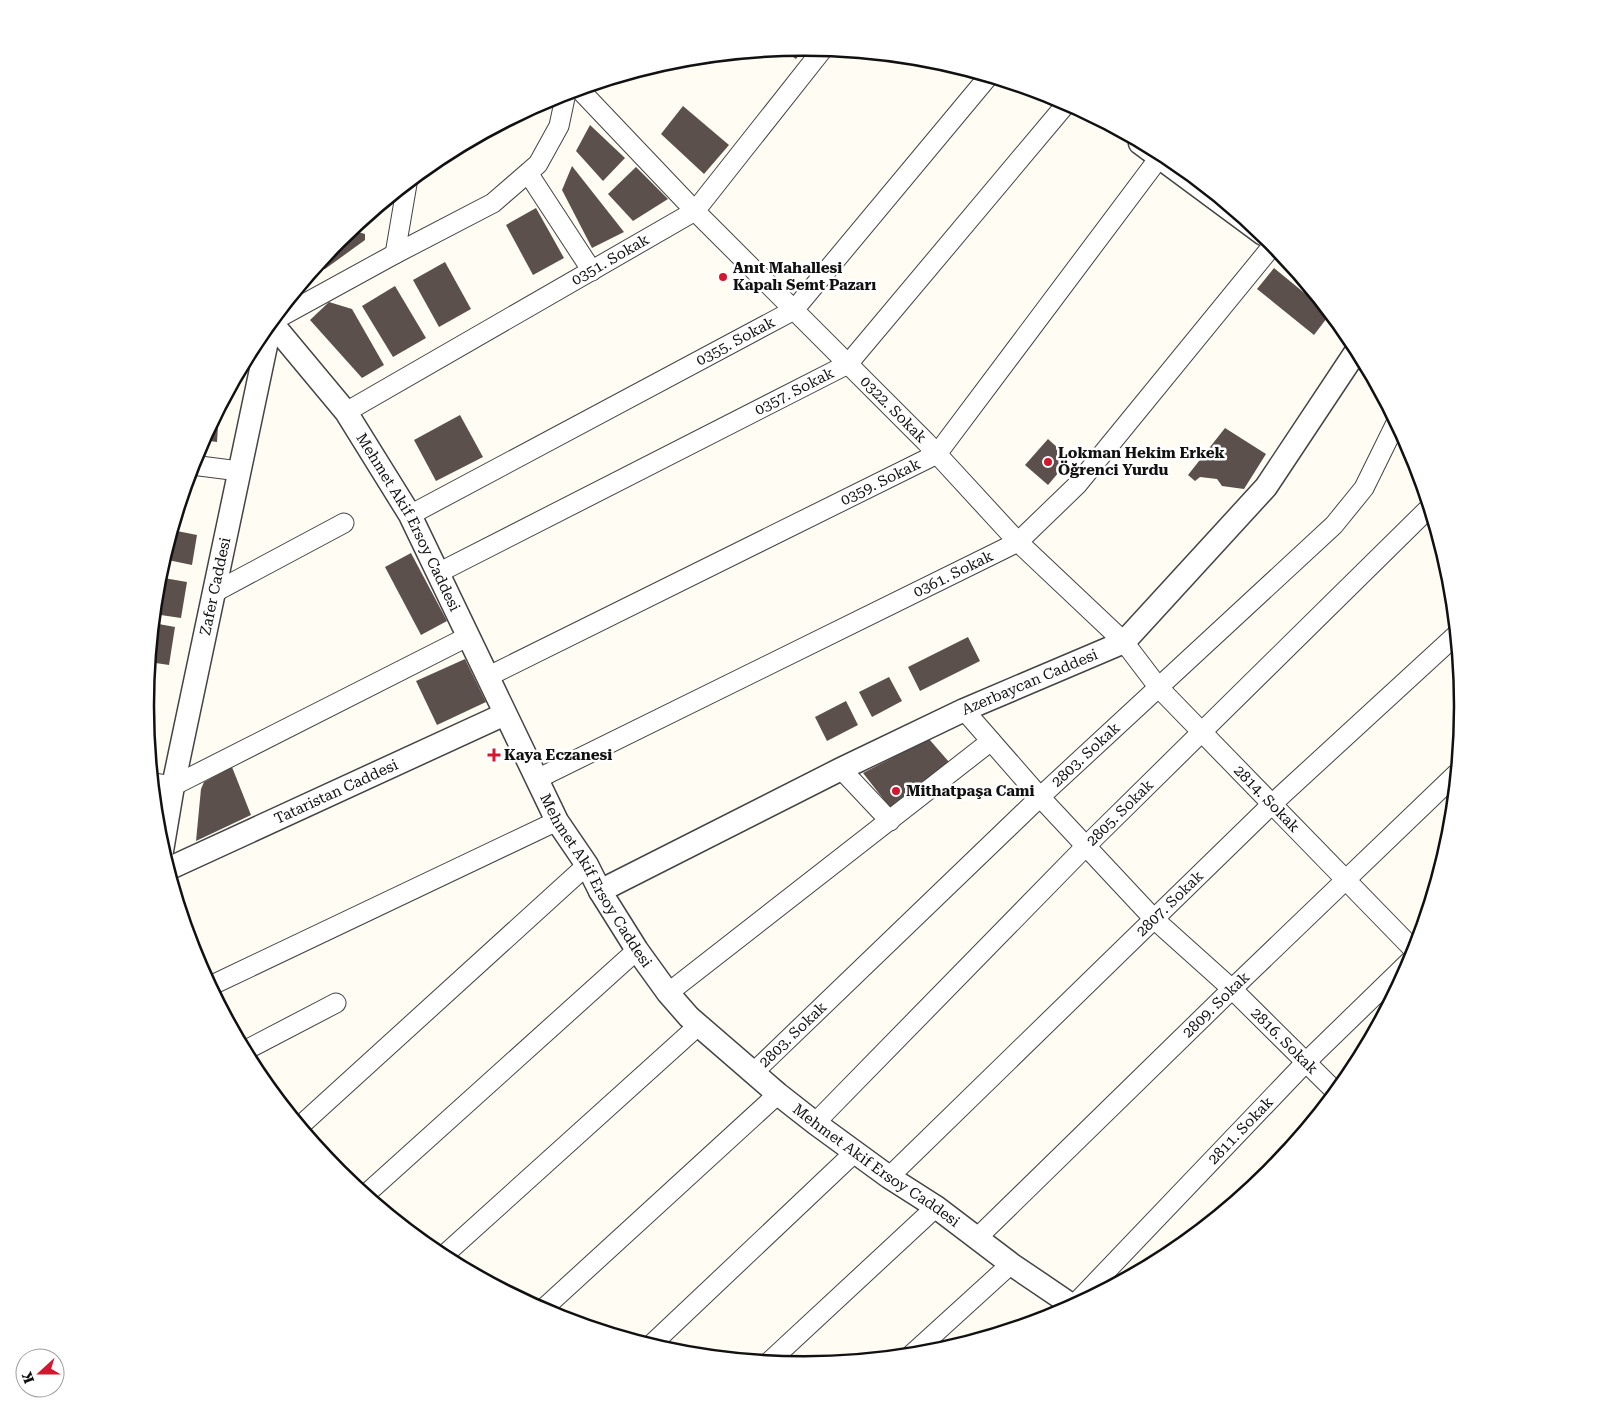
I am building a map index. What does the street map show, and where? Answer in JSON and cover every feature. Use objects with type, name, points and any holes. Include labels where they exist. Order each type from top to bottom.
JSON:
[{"type":"street","name":"0351. Sokak","points":[[346,412],[695,211],[817,57]]},
{"type":"street","name":"0355. Sokak","points":[[410,515],[794,310],[984,82]]},
{"type":"street","name":"0322. Sokak","points":[[585,95],[695,211],[937,454],[1018,542],[1124,642]]},
{"type":"street","points":[[286,314],[493,203],[538,164],[559,126],[564,103]]},
{"type":"street","name":"0357. Sokak","points":[[438,574],[848,364],[1061,109]]},
{"type":"street","name":"0359. Sokak","points":[[488,677],[937,454],[1157,161]]},
{"type":"street","points":[[528,173],[592,270]]},
{"type":"street","points":[[395,254],[405,193]]},
{"type":"street","name":"0361. Sokak","points":[[536,779],[1018,542],[1077,485],[1268,251]]},
{"type":"street","name":"Mehmet Akif Ersoy Caddesi","points":[[276,328],[346,412],[410,515],[557,821],[587,865],[600,891],[637,950],[668,993],[699,1025],[778,1094],[815,1123],[888,1178],[936,1207],[1011,1264],[1066,1302]]},
{"type":"street","name":"Zafer Caddesi","points":[[163,812],[163,784],[215,592],[267,339]]},
{"type":"street","name":"Azerbaycan Caddesi","points":[[600,891],[841,769],[964,710],[1124,642],[1266,487],[1352,357]]},
{"type":"street","name":"2803. Sokak","points":[[754,1072],[1040,797],[1334,525],[1364,488],[1392,430]]},
{"type":"street","points":[[200,466],[239,471]]},
{"type":"street","name":"2805. Sokak","points":[[815,1123],[1086,846],[1203,733],[1425,512]]},
{"type":"street","points":[[215,592],[344,524]]},
{"type":"street","points":[[163,784],[469,636]]},
{"type":"street","name":"2807. Sokak","points":[[888,1178],[1272,804],[1451,640]]},
{"type":"street","name":"2814. Sokak","points":[[1124,642],[1159,688],[1409,944]]},
{"type":"street","name":"2816. Sokak","points":[[964,710],[1040,797],[1154,919],[1232,989],[1331,1087]]},
{"type":"street","name":"Tataristan Caddesi","points":[[174,866],[505,714]]},
{"type":"street","points":[[668,993],[991,741]]},
{"type":"street","points":[[841,769],[890,821]]},
{"type":"street","name":"2809. Sokak","points":[[977,1238],[1450,780]]},
{"type":"street","points":[[216,983],[557,821]]},
{"type":"street","points":[[304,1122],[587,865]]},
{"type":"street","points":[[370,1190],[637,950]]},
{"type":"street","name":"2811. Sokak","points":[[1084,1293],[1306,1062],[1396,975]]},
{"type":"street","points":[[251,1048],[336,1003]]},
{"type":"street","points":[[449,1251],[699,1025]]},
{"type":"street","points":[[548,1304],[778,1094]]},
{"type":"street","points":[[657,1340],[855,1152]]},
{"type":"street","points":[[775,1356],[936,1207]]},
{"type":"street","points":[[921,1346],[1011,1264]]},
{"type":"building","points":[[683,106],[729,145],[704,174],[661,134]]},
{"type":"building","points":[[590,125],[625,158],[603,181],[576,151]]},
{"type":"building","points":[[572,166],[624,232],[592,248],[562,190]]},
{"type":"building","points":[[636,167],[668,199],[633,221],[608,194]]},
{"type":"building","points":[[536,208],[564,258],[533,275],[506,225]]},
{"type":"building","points":[[360,232],[365,234],[365,240],[325,269]]},
{"type":"building","points":[[445,262],[471,309],[439,327],[413,280]]},
{"type":"building","points":[[1274,268],[1307,295],[1326,319],[1314,335],[1257,289]]},
{"type":"building","points":[[395,286],[426,338],[393,357],[362,306]]},
{"type":"building","points":[[329,302],[352,309],[384,365],[362,378],[310,320]]},
{"type":"building","points":[[460,415],[483,457],[436,481],[414,440]]},
{"type":"building","points":[[218,425],[217,442],[211,441]]},
{"type":"building","points":[[1225,428],[1266,454],[1244,489],[1222,486],[1217,479],[1200,477],[1195,481],[1188,475]]},
{"type":"building","name":"Lokman Hekim Erkek Öğrenci Yurdu","points":[[1048,439],[1070,459],[1048,485],[1025,465]]},
{"type":"building","points":[[178,531],[197,535],[192,565],[171,561]]},
{"type":"building","points":[[411,553],[447,621],[421,635],[385,567]]},
{"type":"building","points":[[166,578],[187,582],[181,618],[160,615]]},
{"type":"building","points":[[159,624],[175,627],[169,665],[155,663]]},
{"type":"building","points":[[968,637],[980,661],[920,691],[908,667]]},
{"type":"building","points":[[465,659],[486,702],[437,725],[416,681]]},
{"type":"building","points":[[889,677],[902,701],[872,717],[859,692]]},
{"type":"building","points":[[846,701],[858,725],[827,741],[815,717]]},
{"type":"building","name":"Mithatpaşa Cami","points":[[929,739],[949,762],[892,810],[863,773]]},
{"type":"building","points":[[232,767],[251,815],[196,841],[201,789],[204,782]]},
{"type":"place","name":"Anıt Mahallesi Kapalı Semt Pazarı","points":[[723,277]]},
{"type":"place","name":"Lokman Hekim Erkek Öğrenci Yurdu","points":[[1048,462]]},
{"type":"place","name":"Kaya Eczanesi","points":[[494,755]]},
{"type":"place","name":"Mithatpaşa Cami","points":[[896,791]]}]
